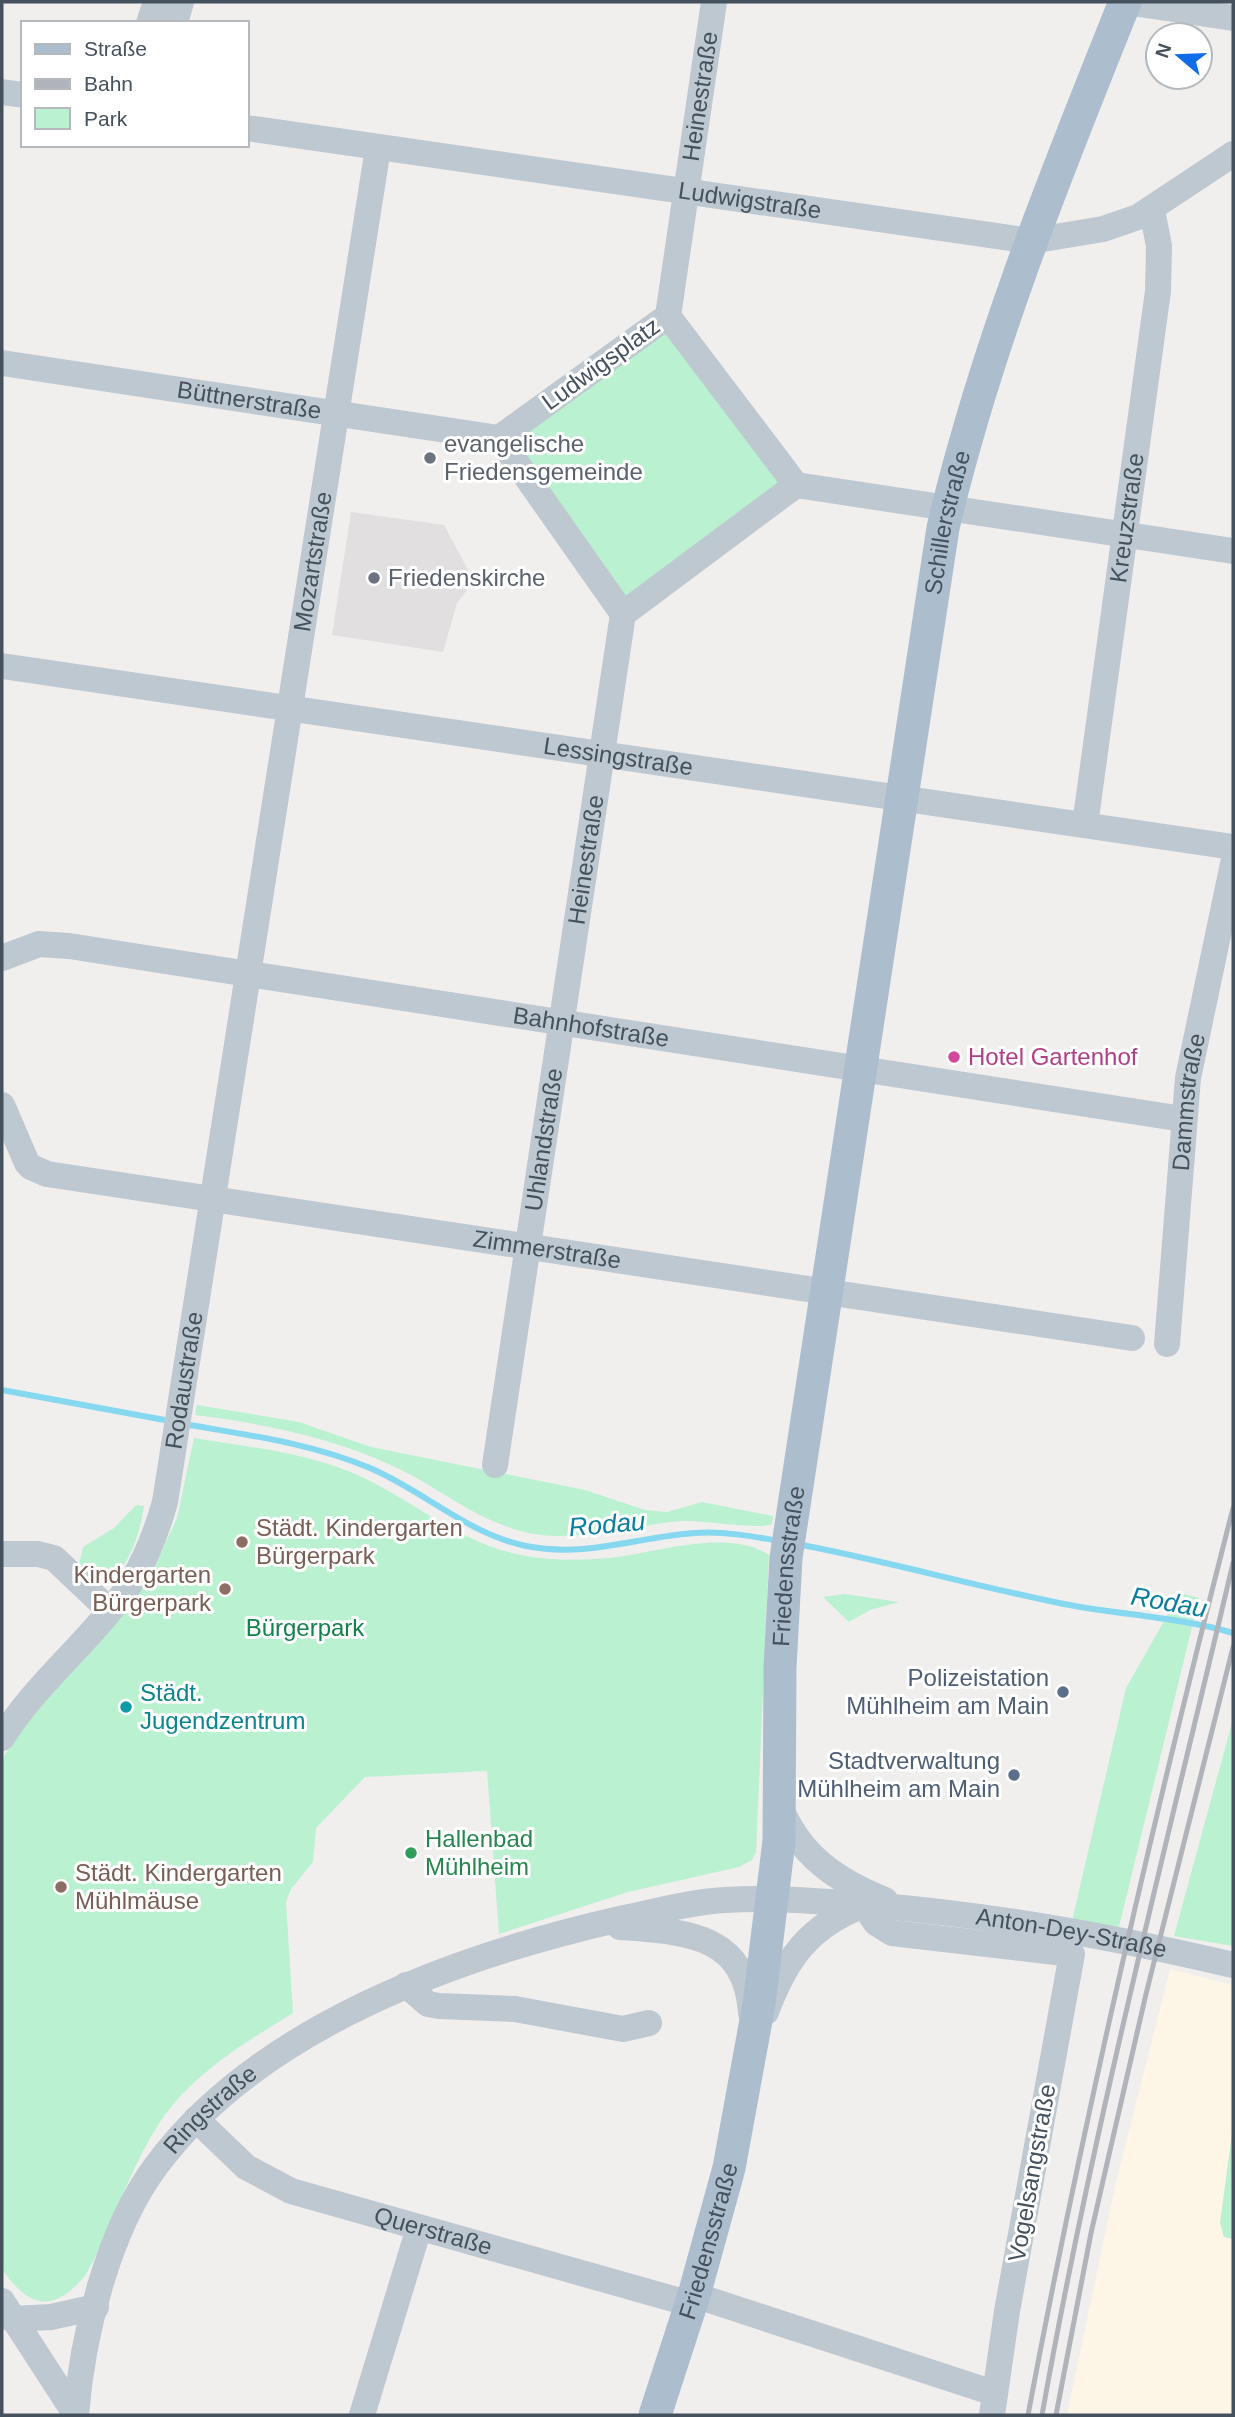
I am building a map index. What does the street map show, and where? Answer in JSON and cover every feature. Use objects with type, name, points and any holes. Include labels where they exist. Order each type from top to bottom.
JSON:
[{"type":"main road","name":"Schillerstraße","points":[[860,1068],[948,508],[986,375],[1031,241],[1126,2]]},
{"type":"main road","name":"Friedensstraße","points":[[655,2415],[693,2300],[729,2168],[749,2064],[772,1901],[779,1805],[780,1667],[786,1558],[860,1068]]},
{"type":"street","points":[[150,21],[156,2]]},
{"type":"street","points":[[176,21],[181,2]]},
{"type":"street","name":"Heinestraße","points":[[668,316],[714,2]]},
{"type":"street","points":[[1126,2],[1233,18]]},
{"type":"street","points":[[2,92],[21,95]]},
{"type":"street","name":"Ludwigstraße","points":[[248,128],[1031,241],[1103,229],[1152,210],[1233,154]]},
{"type":"street","name":"Mozartstraße","points":[[249,974],[339,413],[378,148]]},
{"type":"street","name":"Kreuzstraße","points":[[1085,825],[1160,274],[1159,246],[1152,210]]},
{"type":"street","name":"Ludwigsplatz","points":[[499,438],[668,316],[796,485]]},
{"type":"street","name":"Büttnerstraße","points":[[2,363],[499,438]]},
{"type":"street","points":[[499,438],[623,614],[796,485],[1233,551]]},
{"type":"street","name":"Heinestraße","points":[[561,1023],[623,614]]},
{"type":"street","name":"Lessingstraße","points":[[2,666],[1233,847]]},
{"type":"street","name":"Dammstraße","points":[[1167,1344],[1183,1119],[1199,1019],[1233,864]]},
{"type":"street","name":"Bahnhofstraße","points":[[2,958],[27,947],[50,944],[1183,1119]]},
{"type":"street","name":"Rodaustraße","points":[[2,1738],[38,1690],[132,1580],[152,1542],[165,1502],[249,974]]},
{"type":"street","name":"Uhlandstraße","points":[[495,1465],[561,1023]]},
{"type":"street","name":"Zimmerstraße","points":[[2,1105],[27,1163],[38,1171],[1132,1338]]},
{"type":"street","points":[[2,1554],[38,1554],[54,1558],[109,1610]]},
{"type":"street","name":"Anton-Dey-Straße","points":[[779,1805],[796,1839],[822,1867],[869,1893],[910,1909]]},
{"type":"street","name":"Anton-Dey-Straße","points":[[772,1901],[820,1900],[1032,1922],[1122,1939],[1233,1965]]},
{"type":"street","name":"Ringstraße","points":[[75,2415],[80,2376],[96,2307],[132,2205],[153,2169],[196,2119],[254,2071],[314,2032],[405,1985],[520,1944],[594,1925],[710,1901],[772,1901]]},
{"type":"street","name":"Vogelsangstraße","points":[[864,1905],[876,1923],[892,1933],[1077,1955],[993,2404]]},
{"type":"street","name":"Friedensstraße","points":[[749,2064],[769,2002],[791,1956],[822,1927],[864,1905]]},
{"type":"street","name":"Ringstraße","points":[[594,1925],[683,1934],[713,1943],[727,1953],[744,1976],[750,1994],[749,2064]]},
{"type":"street","points":[[405,1985],[428,2004],[439,2006],[515,2010],[623,2029],[649,2023]]},
{"type":"street","name":"Querstraße","points":[[196,2119],[233,2157],[276,2185],[419,2228],[693,2300],[993,2404]]},
{"type":"street","points":[[362,2415],[419,2228]]},
{"type":"street","points":[[7,2310],[51,2317],[96,2307]]},
{"type":"street","points":[[7,2310],[75,2415]]},
{"type":"shaded area","points":[[351,512],[444,525],[474,581],[457,603],[443,652],[332,635]]},
{"type":"shaded area","points":[[1170,1969],[1233,1985],[1233,2127],[1220,2223],[1224,2237],[1233,2239],[1233,2415],[1067,2415],[1115,2187]]},
{"type":"green space","points":[[667,326],[782,482],[625,600],[509,440]]},
{"type":"green space","points":[[197,1405],[299,1422],[371,1447],[585,1490],[645,1510],[667,1512],[702,1502],[773,1516],[772,1524],[755,1526],[683,1521],[565,1536],[529,1533],[483,1517],[415,1477],[363,1453],[280,1429],[195,1415]]},
{"type":"green space","name":"Bürgerpark","points":[[194,1438],[279,1452],[340,1468],[382,1487],[464,1535],[508,1552],[532,1557],[564,1560],[607,1558],[715,1543],[753,1547],[769,1555],[756,1852],[752,1860],[739,1867],[628,1892],[499,1934],[487,1771],[365,1777],[316,1828],[313,1862],[291,1889],[286,1902],[293,2013],[216,2064],[168,2111],[145,2148],[85,2276],[62,2296],[51,2301],[41,2301],[22,2292],[2,2269],[2,1760],[16,1736],[150,1577],[177,1518]]},
{"type":"green space","points":[[136,1505],[144,1506],[132,1550],[121,1570],[105,1584],[79,1564],[83,1547],[114,1528]]},
{"type":"green space","points":[[1180,1593],[1199,1598],[1118,1931],[1072,1921],[1126,1688]]},
{"type":"green space","points":[[845,1594],[899,1602],[870,1610],[849,1622],[823,1597]]},
{"type":"green space","points":[[1233,1719],[1233,1946],[1174,1936]]},
{"type":"green space","points":[[1233,2127],[1233,2239],[1224,2237],[1220,2223]]},
{"type":"waterway","name":"Rodau","points":[[2,1390],[170,1421]]},
{"type":"waterway","name":"Rodau","points":[[184,1424],[278,1441],[348,1459],[390,1477],[485,1532],[526,1546],[570,1550],[673,1535],[706,1533],[737,1534],[779,1541]]},
{"type":"waterway","name":"Rodau","points":[[797,1544],[1064,1604],[1191,1623],[1233,1633]]},
{"type":"railway","points":[[1028,2415],[1073,2187],[1123,1960],[1233,1508]]},
{"type":"railway","points":[[1042,2415],[1107,2095],[1233,1563]]},
{"type":"railway","points":[[1056,2415],[1091,2233],[1146,1994],[1233,1647]]},
{"type":"place","name":"evangelische Friedensgemeinde","points":[[430,458]]},
{"type":"place","name":"Friedenskirche","points":[[374,578]]},
{"type":"place","name":"Hotel Gartenhof","points":[[954,1057]]},
{"type":"place","name":"Städt. Kindergarten Bürgerpark","points":[[242,1542]]},
{"type":"place","name":"Kindergarten Bürgerpark","points":[[225,1589]]},
{"type":"place","name":"Polizeistation Mühlheim am Main","points":[[1063,1692]]},
{"type":"place","name":"Städt. Jugendzentrum","points":[[126,1707]]},
{"type":"place","name":"Stadtverwaltung Mühlheim am Main","points":[[1014,1775]]},
{"type":"place","name":"Hallenbad Mühlheim","points":[[411,1853]]},
{"type":"place","name":"Städt. Kindergarten Mühlmäuse","points":[[61,1887]]}]
